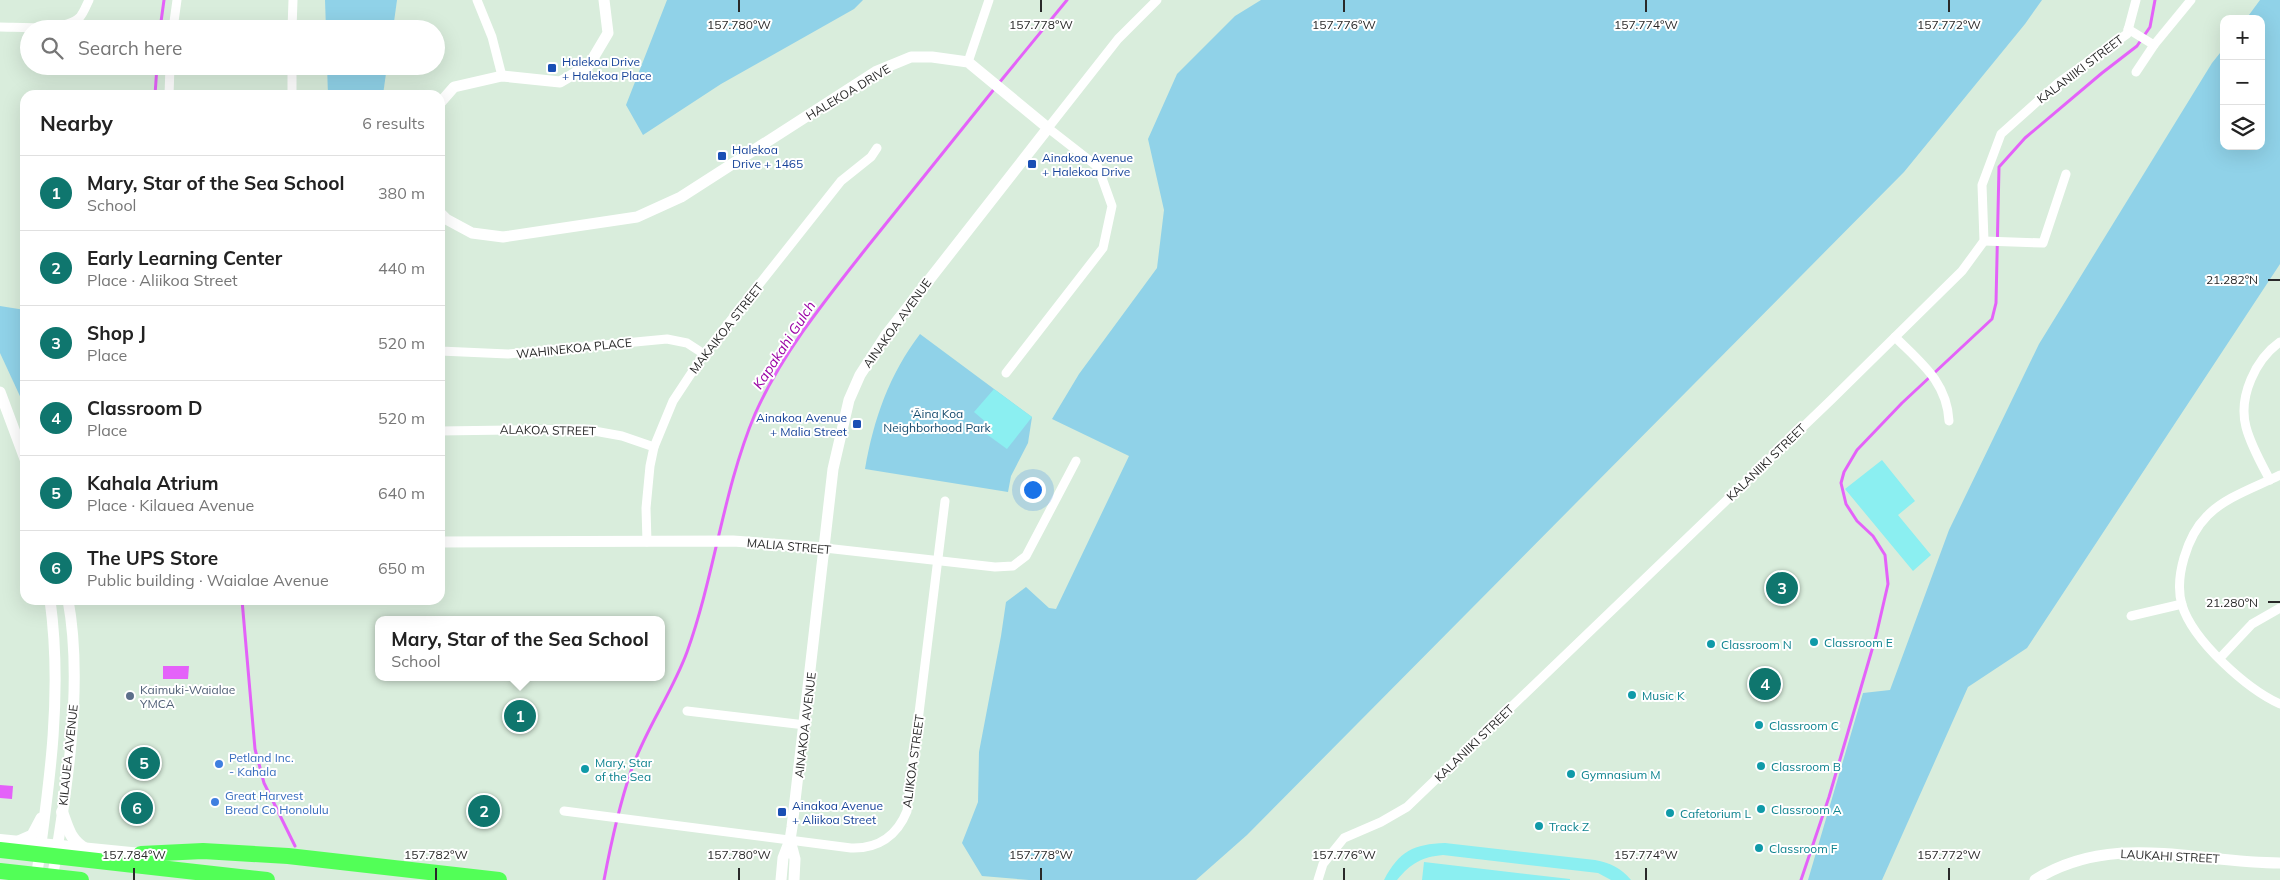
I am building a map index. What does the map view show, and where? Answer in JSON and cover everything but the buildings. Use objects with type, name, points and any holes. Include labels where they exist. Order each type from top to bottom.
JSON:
[{"type":"highway","points":[[0,850],[267,880]]},
{"type":"highway","points":[[141,854],[203,851],[288,856],[499,880]]},
{"type":"highway","points":[[3,877],[81,880]]},
{"type":"main road","points":[[62,812],[70,835],[75,843],[86,849]]},
{"type":"main road","points":[[0,840],[141,854]]},
{"type":"main road","points":[[3,877],[28,880]]},
{"type":"street","points":[[76,20],[79,18],[89,0]]},
{"type":"street","points":[[175,20],[178,0]]},
{"type":"street","points":[[292,0],[292,20]]},
{"type":"street","points":[[477,0],[492,37],[502,76]]},
{"type":"street","points":[[445,97],[454,87],[502,76],[560,82],[589,65],[608,33],[604,0]]},
{"type":"street","points":[[989,0],[968,62],[1098,167],[1112,206],[1103,248],[1006,373]]},
{"type":"street","name":"AINAKOA AVENUE","points":[[781,880],[783,858],[790,840],[805,725],[837,443],[849,400],[860,375],[886,335],[1118,38],[1157,0]]},
{"type":"street","name":"KALANIIKI STREET","points":[[1318,880],[1323,864],[1344,838],[1381,822],[1407,807],[1962,271],[1984,240],[1982,185],[2001,134],[2058,83],[2126,34],[2136,0]]},
{"type":"street","points":[[2136,72],[2147,41],[2191,0]]},
{"type":"street","points":[[0,27],[20,27]]},
{"type":"street","points":[[2128,29],[2147,41]]},
{"type":"street","name":"HALEKOA DRIVE","points":[[445,218],[472,233],[503,237],[637,217],[681,196],[877,71],[911,57],[932,57],[968,62]]},
{"type":"street","points":[[169,90],[170,75]]},
{"type":"street","points":[[292,75],[292,90]]},
{"type":"street","name":"MAKAIKOA STREET","points":[[647,542],[647,489],[654,447],[673,401],[704,354],[841,181],[871,157],[877,148]]},
{"type":"street","points":[[1984,240],[2043,243],[2066,174]]},
{"type":"street","points":[[1895,337],[1927,369],[1941,387],[1948,407],[1949,422]]},
{"type":"street","name":"WAHINEKOA PLACE","points":[[445,351],[508,354],[667,340],[686,343],[704,354]]},
{"type":"street","points":[[2270,480],[2252,443],[2246,425],[2246,398],[2255,370],[2267,351],[2280,342]]},
{"type":"street","points":[[0,392],[20,446]]},
{"type":"street","name":"ALAKOA STREET","points":[[445,431],[583,429],[622,436],[654,447]]},
{"type":"street","name":"MALIA STREET","points":[[445,542],[732,541],[825,548],[995,567],[1018,564],[1026,556],[1076,461]]},
{"type":"street","points":[[2280,475],[2216,508],[2202,522],[2188,544],[2181,576],[2182,604],[2193,627],[2220,658],[2258,692],[2280,704]]},
{"type":"street","name":"ALIIKOA STREET","points":[[564,810],[608,818],[859,849],[888,839],[902,822],[910,796],[946,501]]},
{"type":"street","points":[[2131,616],[2182,604]]},
{"type":"street","name":"KILAUEA AVENUE","points":[[36,880],[54,733],[56,688],[50,605]]},
{"type":"street","name":"KILAUEA AVENUE","points":[[52,880],[73,714],[72,648],[68,605]]},
{"type":"street","points":[[2220,658],[2252,624],[2280,608]]},
{"type":"street","points":[[687,711],[805,725]]},
{"type":"street","points":[[15,842],[32,834],[46,810]]},
{"type":"street","name":"AINAKOA AVENUE","points":[[790,840],[795,859],[794,880]]},
{"type":"street","name":"LAUKAHI STREET","points":[[2035,880],[2076,860],[2104,853],[2158,853],[2280,863]]},
{"type":"green space","points":[[325,0],[397,0],[394,20],[326,20]]},
{"type":"green space","points":[[667,0],[863,0],[854,9],[721,84],[643,135],[626,105]]},
{"type":"green space","points":[[1261,0],[2042,0],[2025,24],[1904,172],[1247,835],[1196,880],[1029,880],[982,876],[962,843],[978,802],[979,752],[1006,602],[1026,587],[1049,608],[1056,609],[1129,456],[1052,419],[1079,374],[1157,268],[1164,210],[1148,139],[1177,74],[1235,16]]},
{"type":"green space","points":[[2260,0],[2280,0],[2280,264],[2027,648],[1968,687],[1882,880],[1808,880],[1863,693],[1890,690],[1949,530],[2039,344],[2212,63],[2220,53],[2220,150],[2265,150],[2265,15],[2249,15]]},
{"type":"green space","points":[[327,75],[386,75],[384,90],[328,90]]},
{"type":"green space","points":[[0,306],[20,309],[20,396],[0,353]]},
{"type":"green space","name":"‘Āina Koa Neighborhood Park","points":[[920,334],[1032,417],[1028,443],[1011,476],[1008,492],[865,469],[873,432],[884,398],[909,349]]},
{"type":"shaded area","points":[[994,389],[1032,417],[1007,449],[985,433],[987,423],[974,412]]},
{"type":"shaded area","points":[[1882,460],[1915,501],[1898,515],[1931,555],[1913,571],[1845,489]]},
{"type":"shaded area","points":[[163,666],[189,666],[188,679],[163,679]]},
{"type":"shaded area","points":[[0,785],[13,786],[12,799],[0,798]]},
{"type":"shaded area","points":[[1445,843],[1595,860],[1615,867],[1631,880],[1611,880],[1598,873],[1443,855],[1429,857],[1417,862],[1397,880],[1384,880],[1396,862],[1409,851],[1424,845]]},
{"type":"shaded area","points":[[1424,862],[1570,879],[1570,880],[1422,880]]},
{"type":"waterway","points":[[161,20],[164,0]]},
{"type":"waterway","name":"Kapakahi Gulch","points":[[999,83],[1067,0]]},
{"type":"waterway","points":[[1801,880],[1829,797],[1876,636],[1888,584],[1885,555],[1873,536],[1857,521],[1846,504],[1841,483],[1844,472],[1857,450],[1902,403],[1992,319],[1996,303],[1999,167],[2025,138],[2137,46],[2150,27],[2155,0]]},
{"type":"waterway","points":[[155,90],[156,75]]},
{"type":"waterway","name":"Kapakahi Gulch","points":[[604,880],[616,825],[631,771],[687,652],[705,593],[735,472],[755,414],[766,391],[778,369],[821,306],[995,88]]},
{"type":"waterway","points":[[242,605],[255,749],[264,783],[295,846]]},
{"type":"place","name":"Halekoa Drive + Halekoa Place","points":[[552,68]]},
{"type":"place","name":"Halekoa Drive + 1465","points":[[722,156]]},
{"type":"place","name":"Ainakoa Avenue + Halekoa Drive","points":[[1032,164]]},
{"type":"place","name":"Ainakoa Avenue + Malia Street","points":[[857,424]]},
{"type":"place","name":"Shop J","points":[[1782,588]]},
{"type":"place","name":"Classroom E","points":[[1814,642]]},
{"type":"place","name":"Classroom N","points":[[1711,644]]},
{"type":"place","name":"Classroom D","points":[[1765,684]]},
{"type":"place","name":"Music K","points":[[1632,695]]},
{"type":"place","name":"Kaimuki-Waialae YMCA","points":[[130,696]]},
{"type":"place","name":"Mary, Star of the Sea School","points":[[520,716]]},
{"type":"place","name":"Classroom C","points":[[1759,725]]},
{"type":"place","name":"Kahala Atrium","points":[[144,763]]},
{"type":"place","name":"Petland Inc. - Kahala","points":[[219,764]]},
{"type":"place","name":"Classroom B","points":[[1761,766]]},
{"type":"place","name":"Mary, Star of the Sea","points":[[585,769]]},
{"type":"place","name":"Gymnasium M","points":[[1571,774]]},
{"type":"place","name":"Great Harvest Bread Co Honolulu","points":[[215,802]]},
{"type":"place","name":"The UPS Store","points":[[137,808]]},
{"type":"place","name":"Classroom A","points":[[1761,809]]},
{"type":"place","name":"Early Learning Center","points":[[484,811]]},
{"type":"place","name":"Ainakoa Avenue + Aliikoa Street","points":[[782,812]]},
{"type":"place","name":"Cafetorium L","points":[[1670,813]]},
{"type":"place","name":"Track Z","points":[[1539,826]]},
{"type":"place","name":"Classroom F","points":[[1759,848]]}]
